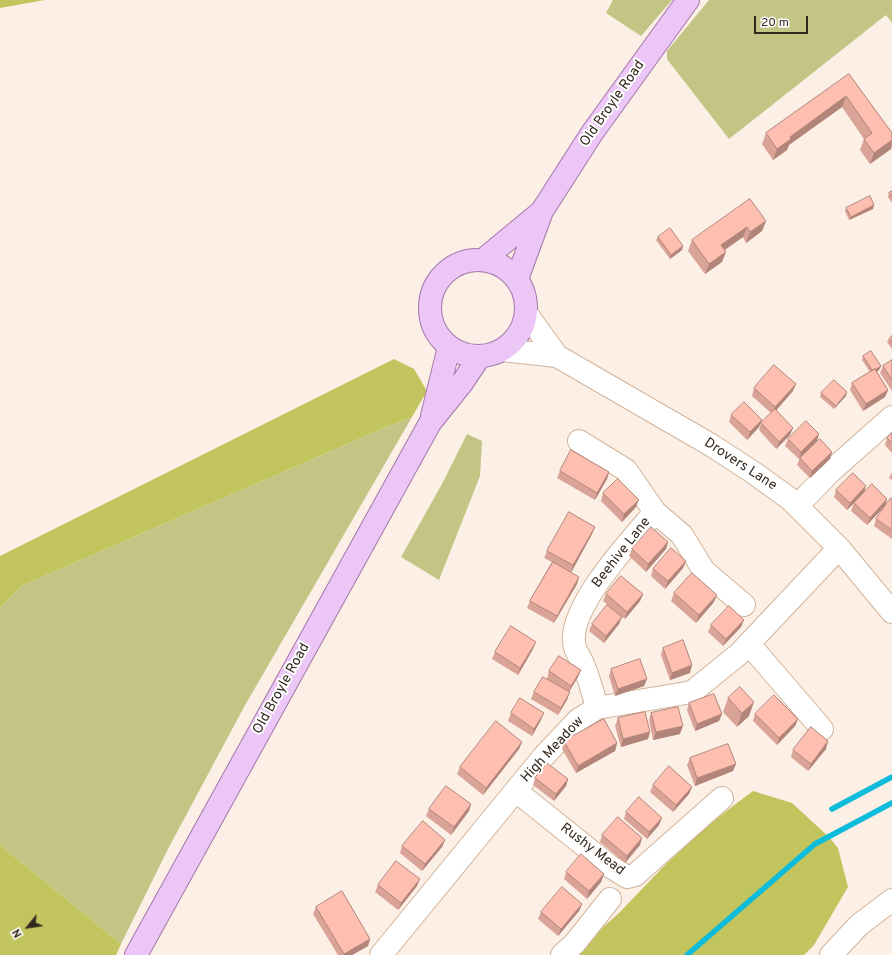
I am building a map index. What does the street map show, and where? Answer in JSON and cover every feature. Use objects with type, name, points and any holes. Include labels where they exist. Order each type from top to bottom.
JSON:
[{"type":"main road","name":"Old Broyle Road","points":[[517,280],[542,211],[592,133],[688,0]]},
{"type":"main road","name":"Old Broyle Road","points":[[483,260],[542,211]]},
{"type":"main road","points":[[467,260],[483,260],[498,264],[511,272],[526,298],[526,313],[522,328],[514,341],[502,350],[487,356],[472,356],[460,353],[449,347],[438,335],[432,321],[430,306],[433,290],[441,276],[453,266],[467,260]]},
{"type":"main road","name":"Old Broyle Road","points":[[430,423],[449,347]]},
{"type":"main road","name":"Old Broyle Road","points":[[136,955],[430,423],[462,383],[480,356]]},
{"type":"street","name":"Drovers Lane","points":[[526,313],[557,356]]},
{"type":"street","name":"Drovers Lane","points":[[502,350],[557,356],[711,445],[772,486],[798,506],[839,548],[892,612]]},
{"type":"street","points":[[798,506],[831,471],[892,417]]},
{"type":"street","name":"Beehive Lane","points":[[579,441],[626,470],[655,512],[682,535],[704,571],[744,605]]},
{"type":"street","name":"Beehive Lane","points":[[597,708],[591,684],[574,642],[575,628],[594,589],[613,561],[655,512]]},
{"type":"street","name":"High Meadow","points":[[381,955],[544,756],[578,720],[597,708],[692,692],[734,660],[839,548]]},
{"type":"street","points":[[749,644],[822,729]]},
{"type":"street","name":"Rushy Mead","points":[[516,791],[611,867],[627,877],[635,875],[722,798]]},
{"type":"street","points":[[562,955],[575,943],[610,899]]},
{"type":"street","points":[[831,955],[859,924],[890,908]]},
{"type":"green space","points":[[613,0],[672,0],[641,36],[606,13]]},
{"type":"green space","points":[[709,0],[892,0],[892,23],[886,15],[729,139],[667,59],[667,51]]},
{"type":"green space","points":[[412,417],[244,707],[168,849],[121,944],[0,845],[0,608],[21,586]]},
{"type":"green space","points":[[467,434],[482,441],[480,476],[439,580],[401,557],[442,484]]},
{"type":"shaded area","points":[[0,0],[45,0],[0,8]]},
{"type":"shaded area","points":[[394,359],[414,369],[427,391],[412,417],[21,586],[0,608],[0,556]]},
{"type":"shaded area","points":[[753,791],[792,803],[829,837],[838,848],[848,887],[814,945],[804,955],[572,955],[619,913],[667,863],[709,824]]},
{"type":"shaded area","points":[[0,845],[121,944],[116,955],[0,955]]},
{"type":"building","points":[[849,74],[892,133],[892,140],[874,153],[864,139],[872,133],[846,96],[790,137],[791,139],[777,149],[766,133]]},
{"type":"building","points":[[870,196],[874,205],[851,217],[846,208]]},
{"type":"building","points":[[750,199],[766,221],[750,232],[747,227],[721,245],[726,252],[709,264],[692,240]]},
{"type":"building","points":[[670,228],[683,246],[671,255],[658,237]]},
{"type":"building","points":[[892,336],[892,343],[889,339]]},
{"type":"building","points":[[871,351],[881,366],[875,370],[872,370],[863,356]]},
{"type":"building","points":[[892,360],[892,380],[883,366]]},
{"type":"building","points":[[774,365],[796,384],[775,407],[754,388]]},
{"type":"building","points":[[875,369],[888,390],[866,404],[852,383]]},
{"type":"building","points":[[834,380],[847,392],[836,406],[821,393]]},
{"type":"building","points":[[744,402],[762,420],[750,432],[731,415]]},
{"type":"building","points":[[775,409],[793,428],[779,442],[761,423]]},
{"type":"building","points":[[806,421],[819,434],[801,452],[788,439]]},
{"type":"building","points":[[892,433],[892,443],[887,438]]},
{"type":"building","points":[[820,439],[832,452],[812,471],[800,458]]},
{"type":"building","points":[[571,450],[609,472],[597,493],[560,471]]},
{"type":"building","points":[[853,473],[866,486],[850,503],[836,490]]},
{"type":"building","points":[[618,479],[639,500],[624,514],[603,493]]},
{"type":"building","points":[[872,484],[887,499],[870,518],[854,503]]},
{"type":"building","points":[[891,498],[892,499],[892,530],[876,519]]},
{"type":"building","points":[[569,512],[595,527],[573,565],[547,551]]},
{"type":"building","points":[[651,527],[668,542],[648,564],[632,549]]},
{"type":"building","points":[[671,548],[686,561],[668,581],[653,569]]},
{"type":"building","points":[[553,562],[579,577],[557,616],[530,601]]},
{"type":"building","points":[[692,573],[717,595],[699,615],[674,593]]},
{"type":"building","points":[[621,576],[643,594],[627,612],[606,594]]},
{"type":"building","points":[[607,605],[622,617],[606,636],[592,624]]},
{"type":"building","points":[[729,606],[744,620],[726,639],[711,625]]},
{"type":"building","points":[[511,626],[536,642],[520,668],[495,652]]},
{"type":"building","points":[[683,640],[692,665],[672,673],[663,648]]},
{"type":"building","points":[[559,656],[581,670],[571,686],[549,671]]},
{"type":"building","points":[[640,659],[647,679],[618,689],[611,669]]},
{"type":"building","points":[[543,677],[570,692],[561,708],[534,692]]},
{"type":"building","points":[[740,687],[754,702],[742,713],[728,698]]},
{"type":"building","points":[[714,694],[722,714],[697,724],[689,703]]},
{"type":"building","points":[[774,695],[798,719],[779,738],[755,714]]},
{"type":"building","points":[[520,698],[544,713],[534,729],[511,713]]},
{"type":"building","points":[[678,707],[683,726],[656,732],[651,713]]},
{"type":"building","points":[[645,712],[650,732],[623,739],[618,718]]},
{"type":"building","points":[[604,719],[617,743],[578,766],[564,741]]},
{"type":"building","points":[[496,721],[522,742],[486,788],[460,767]]},
{"type":"building","points":[[811,727],[828,741],[811,764],[793,750]]},
{"type":"building","points":[[728,744],[736,764],[697,778],[690,758]]},
{"type":"building","points":[[547,763],[568,779],[556,794],[535,778]]},
{"type":"building","points":[[669,766],[692,787],[676,805],[653,785]]},
{"type":"building","points":[[446,786],[471,804],[454,827],[429,809]]},
{"type":"building","points":[[639,797],[662,818],[649,832],[626,812]]},
{"type":"building","points":[[618,817],[642,838],[627,856],[602,835]]},
{"type":"building","points":[[423,821],[445,840],[425,864],[402,846]]},
{"type":"building","points":[[581,854],[604,874],[589,891],[566,872]]},
{"type":"building","points":[[396,861],[420,879],[401,903],[378,885]]},
{"type":"building","points":[[562,887],[582,904],[561,929],[541,912]]},
{"type":"building","points":[[342,891],[370,939],[344,954],[316,907]]},
{"type":"waterway","points":[[832,809],[892,777]]},
{"type":"waterway","points":[[687,955],[815,844],[892,803]]}]
